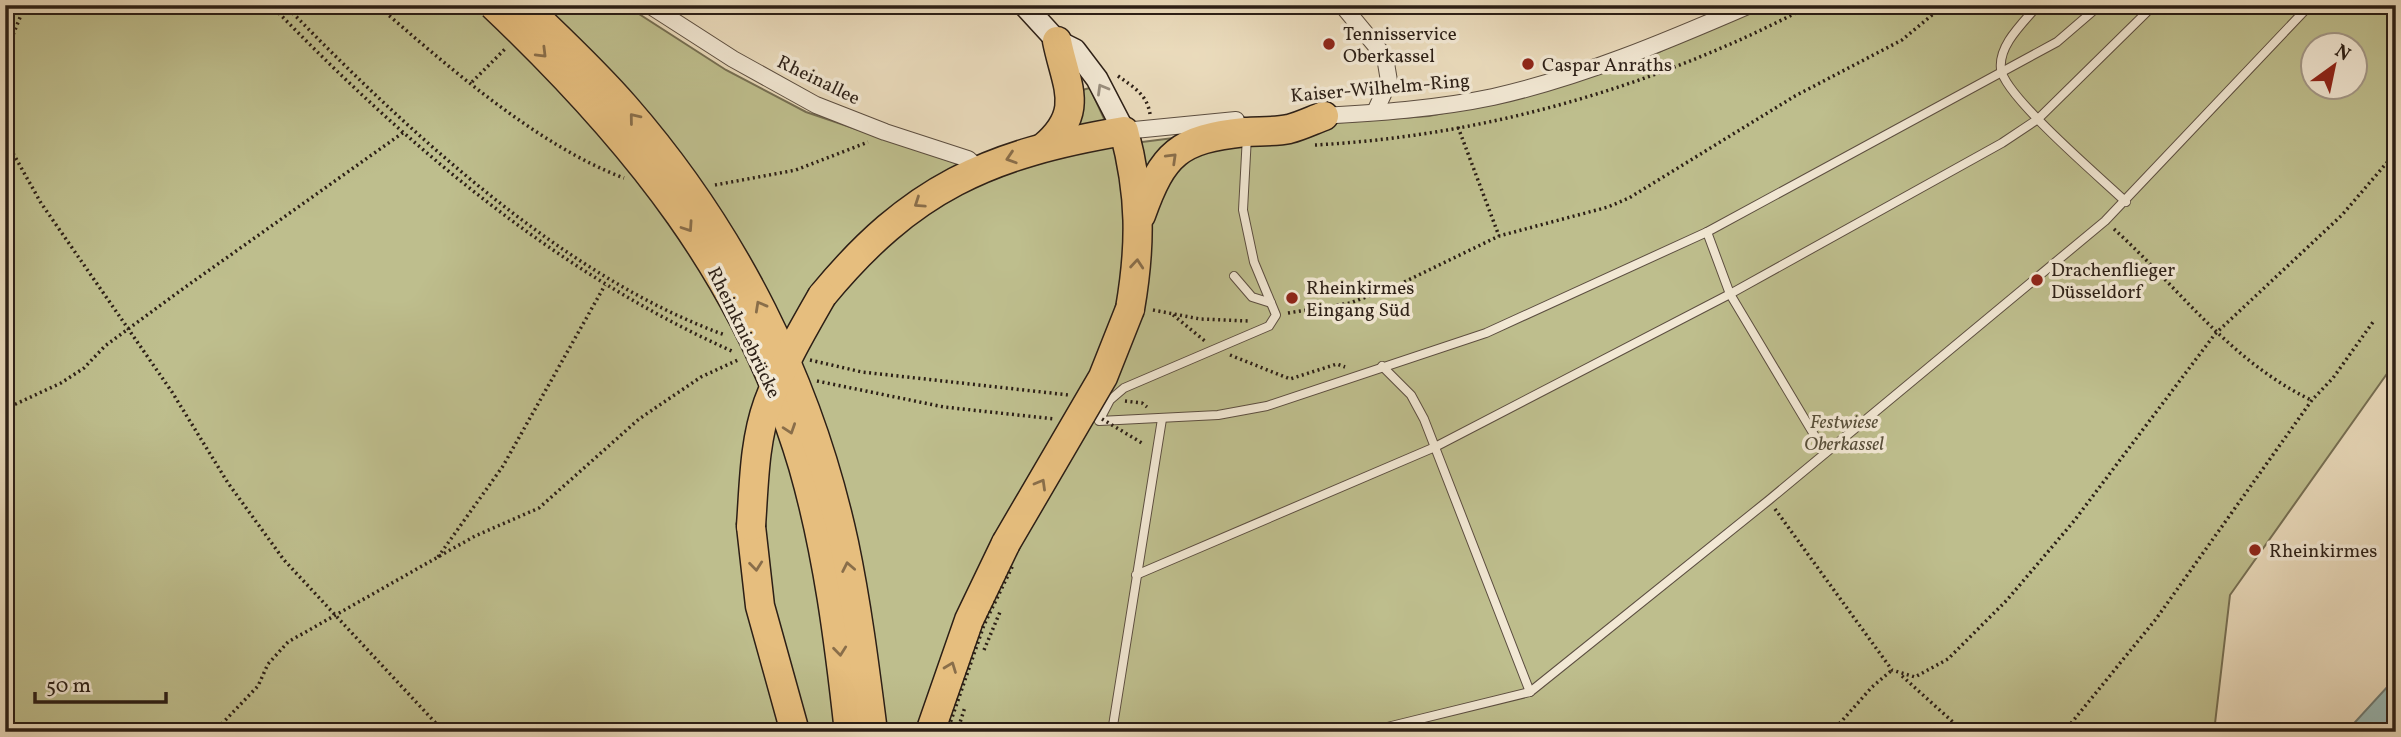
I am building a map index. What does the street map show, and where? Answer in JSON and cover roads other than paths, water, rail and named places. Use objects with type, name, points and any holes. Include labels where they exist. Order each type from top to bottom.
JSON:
[{"type":"highway","name":"Rheinkniebrücke","points":[[493,5],[607,119],[661,186],[708,257],[747,327],[778,394],[806,479],[822,543],[837,627],[849,732]]},
{"type":"highway","name":"Rheinkniebrücke","points":[[524,5],[624,106],[676,171],[726,245],[765,313],[801,398],[822,459],[844,542],[859,626],[873,732]]},
{"type":"highway","points":[[1044,147],[1060,131],[1071,106],[1069,76],[1057,41]]},
{"type":"highway","points":[[1140,218],[1158,173],[1176,153],[1202,139],[1246,126],[1289,129],[1324,116]]},
{"type":"highway","points":[[795,732],[760,606],[751,526],[754,475],[767,405],[793,346],[822,296],[854,257],[894,220],[942,187],[979,169],[1044,147],[1124,131],[1133,164],[1140,218],[1137,309],[1103,377],[1006,543],[969,620],[943,685],[930,732]]},
{"type":"street","name":"Rheinallee","points":[[649,5],[733,59],[816,105],[875,129],[968,159],[979,169]]},
{"type":"street","points":[[1024,5],[1057,41],[1075,50],[1097,79],[1124,131],[1246,126]]},
{"type":"street","points":[[1342,5],[1385,57],[1389,81],[1375,112]]},
{"type":"street","name":"Kaiser-Wilhelm-Ring","points":[[1324,116],[1425,108],[1494,96],[1591,68],[1750,5]]},
{"type":"lane","points":[[2038,5],[2002,54],[2000,71],[2014,93],[2038,119],[2126,202]]},
{"type":"lane","points":[[1246,126],[1244,210],[1251,263],[1276,315],[1269,326],[1124,388],[1110,400],[1099,421],[1218,415],[1267,406],[1486,333],[1707,232],[2057,41],[2100,5]]},
{"type":"lane","points":[[1136,575],[1435,447],[1730,294],[2002,143],[2038,119],[2154,5]]},
{"type":"lane","points":[[1367,732],[1530,692],[1769,500],[2105,221],[2126,202],[2310,5]]},
{"type":"lane","points":[[1707,232],[1730,294],[1825,453]]},
{"type":"lane","points":[[1234,276],[1252,297],[1271,303]]},
{"type":"lane","points":[[1382,366],[1410,395],[1435,447],[1530,692]]},
{"type":"lane","points":[[1112,732],[1162,419]]},
{"type":"water","points":[[2396,681],[2396,732],[2346,732],[2389,685]]},
{"type":"place","name":"Tennisservice Oberkassel","points":[[1329,44]]},
{"type":"place","name":"Caspar Anraths","points":[[1528,64]]},
{"type":"place","name":"Drachenflieger Düsseldorf","points":[[2037,280]]},
{"type":"place","name":"Rheinkirmes Eingang Süd","points":[[1292,298]]},
{"type":"place","name":"Rheinkirmes","points":[[2255,550]]},
{"type":"park label","name":"Festwiese Oberkassel","points":[[1844,432]]}]
